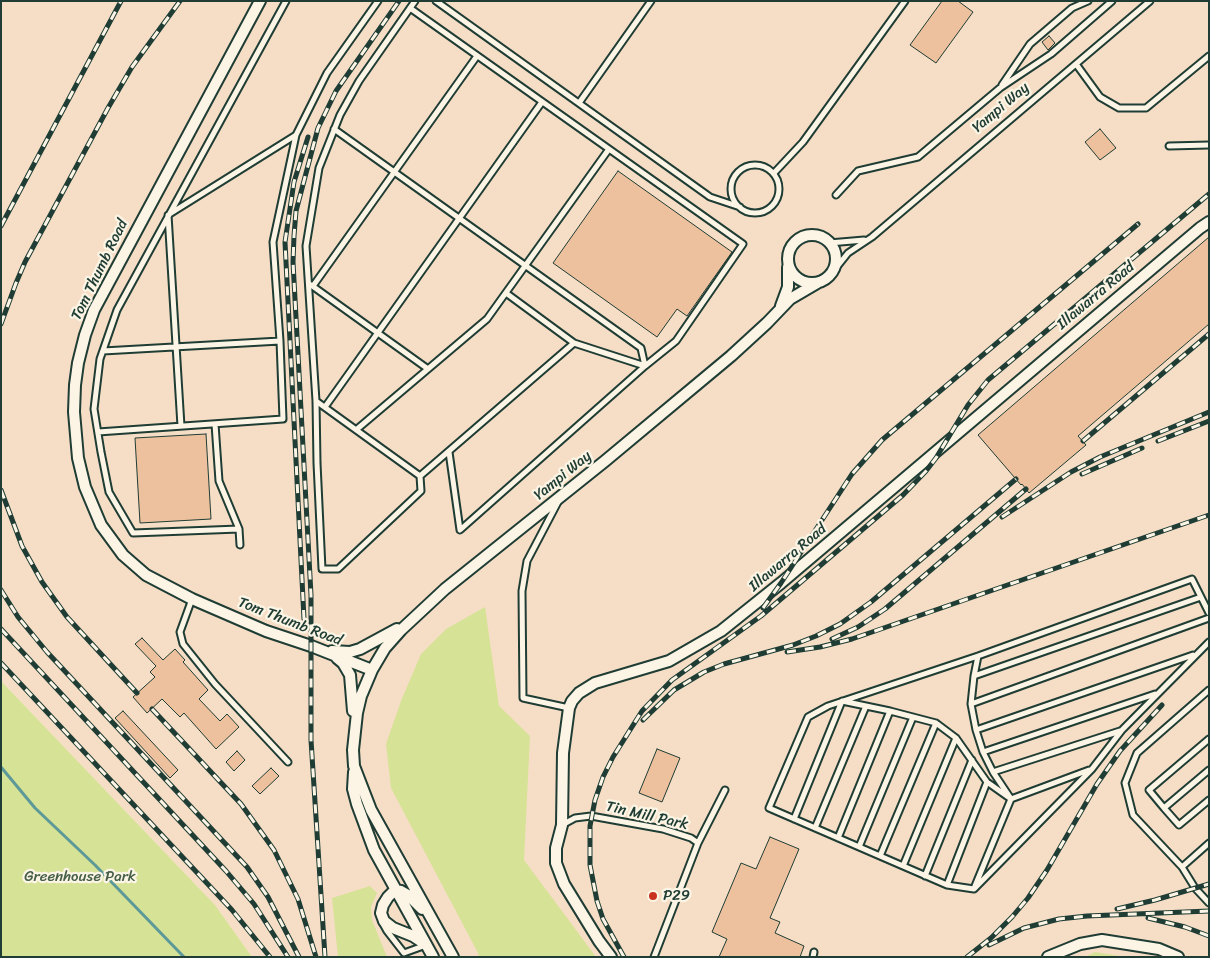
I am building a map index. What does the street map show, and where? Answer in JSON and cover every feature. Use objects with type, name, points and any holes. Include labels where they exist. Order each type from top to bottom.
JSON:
[{"type":"street","name":"Tom Thumb Road","points":[[260,1],[102,294],[85,335],[75,385],[74,412],[78,458],[85,487],[100,525],[123,556],[135,567],[162,585],[192,599],[266,631],[372,670]]},
{"type":"street","name":"Illawarra Road","points":[[568,708],[579,692],[595,683],[669,661],[721,631],[781,583],[1209,222]]},
{"type":"street","name":"Yampi Way","points":[[778,311],[788,287],[790,250],[801,238],[814,236],[822,238],[829,243]]},
{"type":"street","points":[[829,243],[835,258],[832,273]]},
{"type":"street","points":[[788,261],[791,271],[798,279],[808,283],[819,282]]},
{"type":"street","name":"Yampi Way","points":[[372,670],[392,640],[445,589],[736,352],[790,299],[832,273]]},
{"type":"street","points":[[329,653],[350,652],[360,649],[411,620]]},
{"type":"street","points":[[329,653],[344,664],[350,675],[354,732]]},
{"type":"street","points":[[372,670],[358,705],[354,732],[353,782],[357,804],[374,850],[432,957]]},
{"type":"street","points":[[568,708],[563,753],[562,825],[556,848],[557,868],[576,904],[611,957]]},
{"type":"street","points":[[354,766],[371,810],[453,957]]},
{"type":"street","points":[[395,890],[388,897],[382,910],[384,920],[389,926],[426,945]]},
{"type":"street","points":[[395,890],[404,893],[415,901],[438,930]]},
{"type":"street","points":[[1048,957],[1080,944],[1096,941],[1120,942],[1178,957]]},
{"type":"lane","points":[[239,529],[133,533],[109,492],[94,409],[100,359],[117,310],[286,1]]},
{"type":"lane","points":[[98,432],[283,419],[273,242],[296,135],[328,73],[378,1]]},
{"type":"lane","points":[[415,1],[359,81],[340,115],[319,168],[306,246],[311,285],[322,569],[338,569],[421,491],[420,476]]},
{"type":"lane","points":[[436,1],[710,197],[753,213],[767,210],[776,200],[779,186],[774,173],[760,165],[744,167],[738,172],[733,178],[731,186],[732,194],[740,207]]},
{"type":"lane","points":[[579,103],[651,1]]},
{"type":"lane","points":[[774,173],[804,142],[905,1]]},
{"type":"lane","points":[[1000,88],[1030,44],[1072,8],[1088,1]]},
{"type":"lane","points":[[836,195],[858,171],[918,157],[1000,88],[1051,54],[1112,1]]},
{"type":"lane","name":"Yampi Way","points":[[832,273],[844,256],[872,237],[1150,1]]},
{"type":"lane","points":[[410,8],[743,244],[676,341],[645,366],[460,530],[449,452]]},
{"type":"lane","points":[[311,285],[477,56]]},
{"type":"lane","points":[[1076,64],[1100,97],[1119,108],[1146,108],[1209,56]]},
{"type":"lane","points":[[325,407],[542,102]]},
{"type":"lane","points":[[334,129],[641,348],[645,366]]},
{"type":"lane","points":[[168,215],[296,135]]},
{"type":"lane","points":[[1169,146],[1209,145]]},
{"type":"lane","points":[[356,430],[487,320],[609,149]]},
{"type":"lane","points":[[168,215],[181,426]]},
{"type":"lane","name":"Yampi Way","points":[[829,243],[857,242],[872,237]]},
{"type":"lane","points":[[311,285],[428,369]]},
{"type":"lane","points":[[506,293],[574,343],[645,366]]},
{"type":"lane","points":[[103,351],[280,341]]},
{"type":"lane","points":[[420,476],[574,343]]},
{"type":"lane","points":[[316,401],[420,476]]},
{"type":"lane","points":[[215,424],[220,481],[239,529],[240,545]]},
{"type":"lane","points":[[560,497],[527,561],[522,591],[523,698],[568,708]]},
{"type":"lane","points":[[974,889],[946,885],[769,808],[808,717],[828,706],[978,656],[1192,579],[1209,613]]},
{"type":"lane","points":[[974,676],[1201,597]]},
{"type":"lane","points":[[192,599],[180,632],[183,644],[191,657],[215,684],[288,762]]},
{"type":"lane","points":[[971,704],[1209,618]]},
{"type":"lane","points":[[974,889],[1092,769],[1122,730],[1209,642]]},
{"type":"lane","points":[[976,730],[1196,654]]},
{"type":"lane","points":[[978,656],[971,704],[976,730],[983,752],[993,772],[1011,798]]},
{"type":"lane","points":[[1209,690],[1138,753],[1125,783],[1133,815],[1182,867],[1195,888],[1209,903]]},
{"type":"lane","points":[[983,752],[1158,693]]},
{"type":"lane","points":[[842,701],[890,711],[936,724],[956,738],[987,782],[1011,798]]},
{"type":"lane","points":[[794,819],[842,701]]},
{"type":"lane","points":[[815,828],[866,706]]},
{"type":"lane","points":[[838,838],[890,711]]},
{"type":"lane","points":[[859,847],[913,717]]},
{"type":"lane","points":[[880,856],[936,724]]},
{"type":"lane","points":[[993,772],[1122,730]]},
{"type":"lane","points":[[903,866],[956,738]]},
{"type":"lane","points":[[1209,740],[1149,790],[1179,825],[1209,800]]},
{"type":"lane","points":[[925,876],[972,760]]},
{"type":"lane","points":[[974,889],[1011,798],[1092,769]]},
{"type":"lane","points":[[1164,808],[1209,770]]},
{"type":"lane","points":[[946,885],[987,782]]},
{"type":"lane","name":"Tin Mill Park","points":[[562,825],[575,818],[591,816],[663,829],[698,842],[725,790]]},
{"type":"lane","points":[[654,957],[698,842]]},
{"type":"lane","points":[[1182,867],[1209,844]]},
{"type":"lane","points":[[382,910],[381,918],[383,924],[404,953],[426,945]]},
{"type":"shaded area","points":[[1,1],[1209,1],[1209,957],[252,957],[215,905],[1,681]]},
{"type":"green space","points":[[485,607],[499,706],[530,736],[524,860],[596,957],[479,957],[391,788],[386,744],[401,701],[421,654],[446,629]]},
{"type":"green space","name":"Greenhouse Park","points":[[1,681],[215,905],[252,957],[1,957]]},
{"type":"green space","points":[[370,886],[377,893],[371,907],[372,920],[387,957],[338,957],[332,898]]},
{"type":"green space","points":[[1095,952],[1126,957],[1085,957]]},
{"type":"building","points":[[942,1],[958,1],[973,12],[936,63],[910,45]]},
{"type":"building","points":[[1049,36],[1055,43],[1048,50],[1042,42]]},
{"type":"building","points":[[1100,129],[1116,148],[1100,160],[1085,142]]},
{"type":"building","points":[[618,171],[732,252],[687,316],[677,309],[657,337],[553,263]]},
{"type":"building","points":[[1209,237],[1209,324],[1078,436],[1086,445],[1029,493],[978,435]]},
{"type":"building","points":[[206,434],[211,519],[140,523],[135,438]]},
{"type":"building","points":[[142,638],[163,660],[175,649],[185,660],[183,662],[208,690],[199,699],[220,721],[227,714],[239,727],[216,749],[184,713],[180,717],[162,699],[147,713],[133,697],[155,677],[150,672],[156,666],[135,644]]},
{"type":"building","points":[[123,711],[178,770],[170,778],[115,718]]},
{"type":"building","points":[[657,749],[680,758],[662,802],[639,793]]},
{"type":"building","points":[[237,751],[245,760],[234,771],[226,762]]},
{"type":"building","points":[[271,768],[279,776],[260,794],[252,786]]},
{"type":"building","points":[[770,837],[799,849],[770,918],[780,922],[775,933],[804,946],[800,957],[719,957],[727,939],[712,932],[741,863],[756,869]]},
{"type":"waterway","points":[[1,767],[35,808],[95,865],[184,957]]},
{"type":"railway","points":[[1,226],[121,1]]},
{"type":"railway","points":[[1,324],[25,262],[108,108],[132,67],[180,1]]},
{"type":"railway","points":[[325,957],[311,740],[311,595],[293,262],[294,236],[296,211],[318,128],[336,91],[399,1]]},
{"type":"railway","points":[[304,619],[285,242],[294,182],[308,137]]},
{"type":"railway","points":[[624,957],[603,919],[597,901],[590,865],[590,826],[595,800],[603,777],[613,757],[642,711],[672,680],[761,616],[903,495],[936,458],[968,405],[988,380],[1209,194]]},
{"type":"railway","points":[[763,608],[852,474],[882,440],[1138,224]]},
{"type":"railway","points":[[1083,441],[1209,334]]},
{"type":"railway","points":[[1002,517],[1071,472],[1100,457],[1209,412]]},
{"type":"railway","points":[[1158,441],[1209,421]]},
{"type":"railway","points":[[1082,474],[1142,448]]},
{"type":"railway","points":[[643,720],[674,690],[704,672],[724,664],[793,645],[840,624],[871,602],[1016,479]]},
{"type":"railway","points":[[832,639],[858,627],[885,609],[1026,489]]},
{"type":"railway","points":[[1,490],[22,546],[42,582],[67,617],[137,693]]},
{"type":"railway","points":[[787,652],[820,647],[852,639],[1209,515]]},
{"type":"railway","points":[[1,590],[18,617],[47,652],[247,867],[268,897],[299,957]]},
{"type":"railway","points":[[1,629],[226,871],[254,904],[288,957]]},
{"type":"railway","points":[[1,663],[232,910],[270,957]]},
{"type":"railway","points":[[967,957],[991,938],[1028,898],[1047,870],[1097,784],[1120,751],[1162,705]]},
{"type":"railway","points":[[152,709],[241,804],[274,850],[298,899],[316,957]]},
{"type":"railway","points":[[1117,909],[1209,884]]},
{"type":"railway","points":[[989,945],[1024,928],[1059,919],[1087,916],[1209,911]]},
{"type":"railway","points":[[1148,918],[1185,927],[1209,936]]},
{"type":"place","name":"P29","points":[[653,896]]}]
